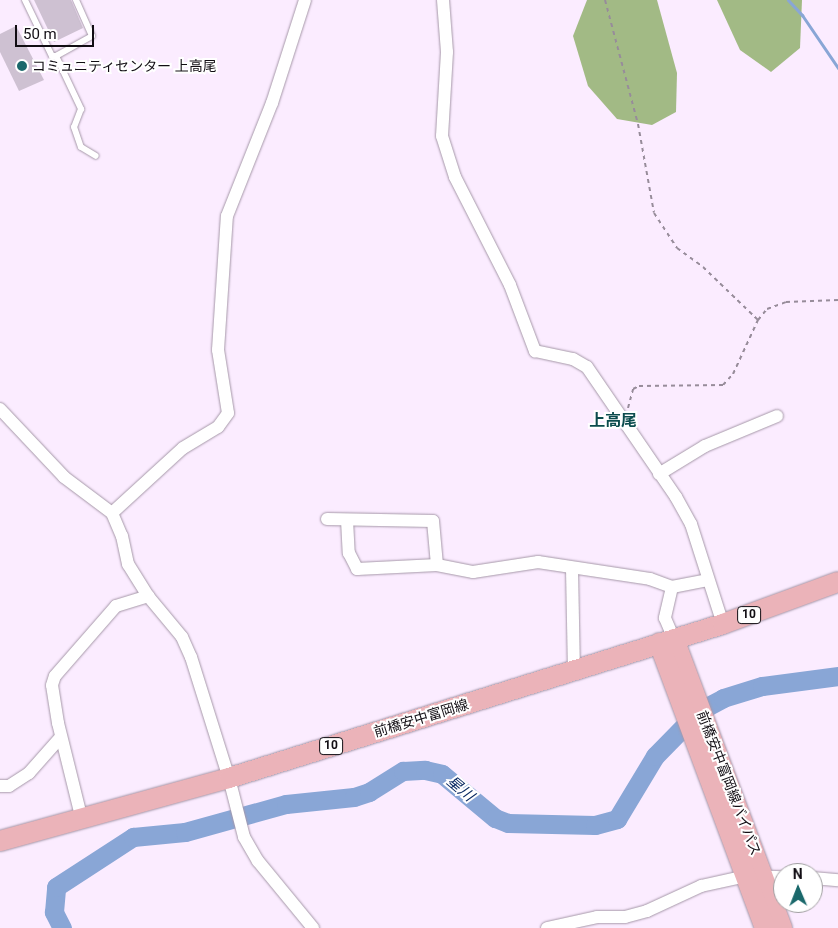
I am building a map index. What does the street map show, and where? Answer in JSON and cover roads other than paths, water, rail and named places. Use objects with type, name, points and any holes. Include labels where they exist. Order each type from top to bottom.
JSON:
[{"type":"main road","name":"前橋安中富岡線","points":[[0,841],[82,820],[229,778],[723,624],[838,582]]},
{"type":"main road","name":"前橋安中富岡線バイパス","points":[[666,641],[764,876],[782,928]]},
{"type":"main road","name":"前橋安中富岡線バイパス","points":[[764,876],[765,928]]},
{"type":"street","points":[[112,513],[183,448],[218,427],[228,413],[218,350],[227,216],[272,103],[305,0]]},
{"type":"street","points":[[443,0],[447,52],[442,136],[455,177],[510,285],[535,351],[573,359],[587,367],[691,524],[707,580],[723,624]]},
{"type":"street","points":[[0,409],[64,476],[112,513],[122,536],[128,564],[148,596],[165,612],[185,644],[229,778],[244,837],[258,862],[313,928]]},
{"type":"street","points":[[659,474],[705,446],[777,416]]},
{"type":"street","points":[[327,519],[432,521],[437,565]]},
{"type":"street","points":[[347,520],[349,553],[357,569],[437,565],[473,572],[538,562],[572,569],[650,579],[672,587],[707,580]]},
{"type":"street","points":[[572,569],[574,670]]},
{"type":"street","points":[[666,641],[665,618],[672,587]]},
{"type":"street","points":[[82,820],[61,737],[52,685],[55,676],[116,606],[148,596]]},
{"type":"street","points":[[0,786],[9,786],[29,772],[61,737]]},
{"type":"street","points":[[547,928],[597,917],[625,917],[647,911],[701,886],[764,876]]},
{"type":"street","points":[[823,879],[838,880]]},
{"type":"lane","points":[[25,0],[52,56],[56,56],[81,109],[74,127],[81,147],[96,156]]},
{"type":"lane","points":[[56,56],[92,36],[76,0]]},
{"type":"waterway","points":[[788,0],[802,15],[838,68]]},
{"type":"waterway","name":"星川","points":[[62,928],[54,912],[56,887],[133,837],[185,832],[286,804],[354,797],[369,792],[403,771],[425,770],[442,774],[495,818],[508,823],[595,825],[617,819],[655,756],[699,711],[723,698],[762,686],[838,676]]},
{"type":"place","name":"コミュニティセンター 上高尾","points":[[22,66]]},
{"type":"district","name":"上高尾","points":[[613,421]]}]
